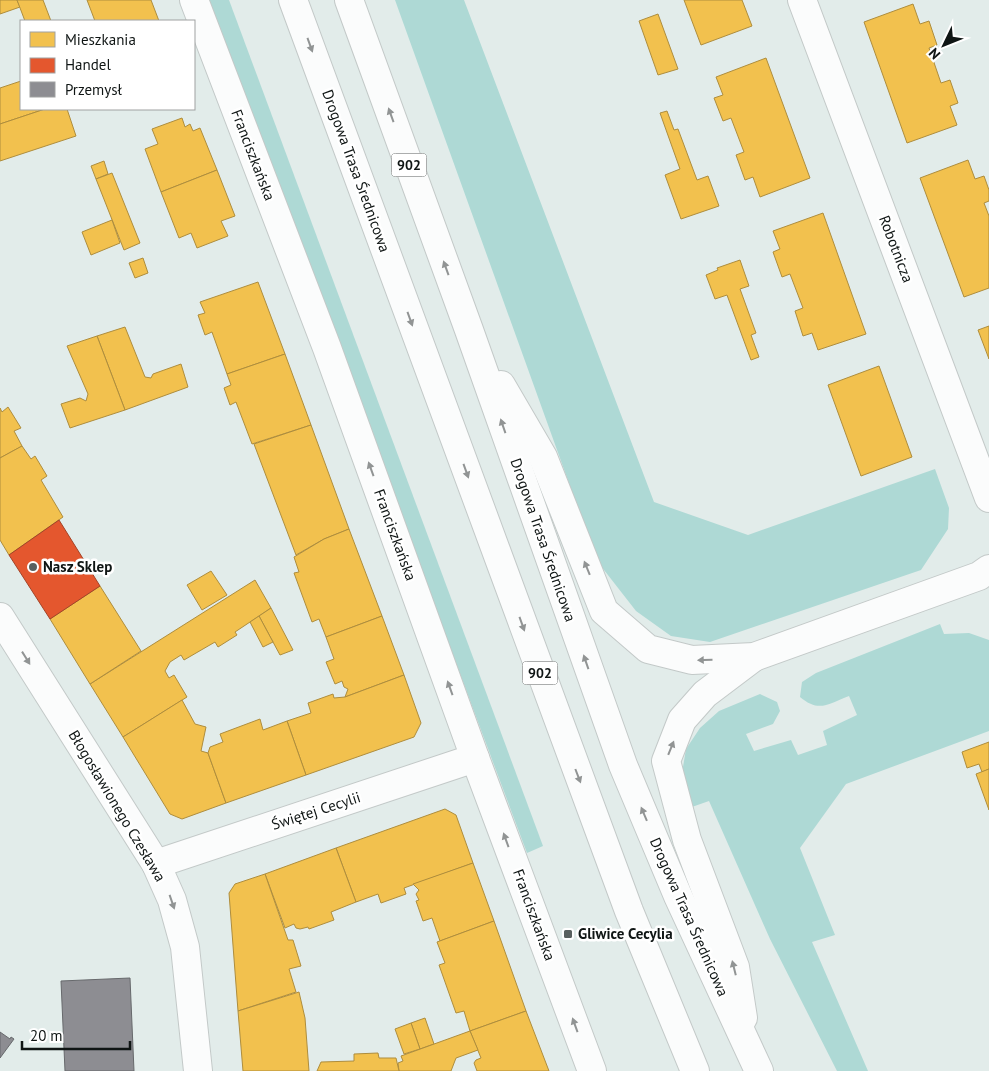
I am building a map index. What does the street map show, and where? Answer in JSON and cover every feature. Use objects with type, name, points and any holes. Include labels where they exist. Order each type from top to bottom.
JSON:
[{"type":"main road","name":"Franciszkańska","points":[[194,0],[327,348],[475,758],[592,1071]]},
{"type":"main road","name":"Drogowa Trasa Średnicowa","points":[[293,0],[629,911],[695,1071]]},
{"type":"main road","name":"Drogowa Trasa Średnicowa","points":[[349,0],[469,330],[623,765],[678,896],[753,1061]]},
{"type":"main road","name":"Robotnicza","points":[[802,0],[989,498]]},
{"type":"main road","points":[[469,330],[543,457],[604,611],[648,649],[692,660],[754,657],[979,576],[989,568]]},
{"type":"main road","name":"Błogosławionego Czesława","points":[[0,617],[156,864],[172,900],[184,947],[198,1071]]},
{"type":"main road","points":[[753,1061],[735,967],[687,840],[666,761],[682,720],[705,694],[754,657]]},
{"type":"main road","name":"Świętej Cecylii","points":[[156,864],[475,758]]},
{"type":"shaded area","points":[[208,0],[229,0],[543,846],[527,853]]},
{"type":"shaded area","points":[[395,0],[464,0],[654,502],[748,535],[935,469],[949,508],[948,529],[921,570],[710,642],[671,636],[636,611],[597,561]]},
{"type":"shaded area","points":[[940,624],[944,634],[969,633],[989,640],[989,731],[846,784],[800,848],[835,935],[812,942],[868,1071],[837,1071],[770,939],[709,801],[689,808],[682,773],[686,749],[700,728],[719,711],[760,694],[777,702],[780,711],[773,724],[746,734],[754,751],[791,740],[798,755],[827,745],[823,731],[857,715],[849,696],[824,706],[813,705],[807,702],[800,697],[802,682],[816,673]]},
{"type":"building: Mieszkania","points":[[0,0],[17,0],[20,7],[0,14]]},
{"type":"building: Mieszkania","points":[[17,0],[43,0],[51,20],[25,20]]},
{"type":"building: Mieszkania","points":[[87,0],[151,0],[159,20],[95,20]]},
{"type":"building: Mieszkania","points":[[684,0],[742,0],[752,26],[701,45]]},
{"type":"building: Mieszkania","points":[[913,4],[920,24],[929,21],[937,45],[929,48],[941,83],[950,80],[958,103],[950,106],[957,125],[907,143],[864,22]]},
{"type":"building: Mieszkania","points":[[658,14],[678,69],[658,75],[639,21]]},
{"type":"building: Mieszkania","points":[[766,58],[810,178],[760,197],[753,177],[745,180],[736,155],[744,152],[731,118],[723,121],[714,98],[723,95],[716,77]]},
{"type":"building: Mieszkania","points":[[20,81],[20,110],[42,110],[0,124],[0,88]]},
{"type":"building: Mieszkania","points":[[42,110],[67,110],[76,136],[0,161],[0,124]]},
{"type":"building: Mieszkania","points":[[667,111],[674,130],[678,129],[697,180],[708,176],[719,206],[681,219],[665,175],[680,169],[660,113]]},
{"type":"building: Mieszkania","points":[[182,118],[185,127],[190,124],[193,131],[200,128],[217,170],[161,192],[145,149],[158,144],[152,129]]},
{"type":"building: Mieszkania","points":[[968,160],[975,179],[984,176],[989,190],[989,201],[984,203],[989,216],[989,288],[964,297],[920,178]]},
{"type":"building: Mieszkania","points":[[104,161],[108,174],[96,179],[91,166]]},
{"type":"building: Mieszkania","points":[[217,170],[235,216],[221,221],[228,236],[197,248],[191,233],[179,238],[161,192]]},
{"type":"building: Mieszkania","points":[[112,173],[140,243],[124,250],[96,179]]},
{"type":"building: Mieszkania","points":[[823,213],[866,334],[818,350],[812,333],[803,336],[795,311],[803,308],[790,274],[782,277],[773,252],[780,249],[773,231]]},
{"type":"building: Mieszkania","points":[[112,220],[120,243],[91,255],[82,232]]},
{"type":"building: Mieszkania","points":[[143,258],[148,273],[135,278],[129,263]]},
{"type":"building: Mieszkania","points":[[740,260],[749,286],[740,289],[756,333],[751,335],[759,357],[751,360],[727,295],[715,299],[706,275],[718,270],[717,268]]},
{"type":"building: Mieszkania","points":[[258,282],[285,354],[227,374],[212,332],[205,335],[198,315],[205,313],[200,302]]},
{"type":"building: Mieszkania","points":[[989,326],[989,359],[978,330]]},
{"type":"building: Mieszkania","points":[[125,327],[145,377],[151,378],[153,374],[181,364],[188,387],[125,410],[97,336]]},
{"type":"building: Mieszkania","points":[[97,336],[125,410],[70,428],[61,404],[80,398],[86,401],[88,394],[67,346]]},
{"type":"building: Mieszkania","points":[[285,354],[311,425],[252,444],[236,402],[230,405],[224,388],[231,385],[227,374]]},
{"type":"building: Mieszkania","points":[[879,366],[912,457],[861,476],[828,385]]},
{"type":"building: Mieszkania","points":[[8,407],[21,428],[14,431],[22,446],[0,458],[0,408],[2,412]]},
{"type":"building: Mieszkania","points":[[311,425],[349,529],[324,539],[296,555],[254,444]]},
{"type":"building: Mieszkania","points":[[22,446],[31,459],[35,456],[47,476],[41,480],[63,517],[9,555],[0,540],[0,458]]},
{"type":"building: Mieszkania","points":[[349,529],[382,616],[326,637],[319,619],[312,622],[294,573],[299,572],[294,557],[324,539]]},
{"type":"building: Mieszkania","points":[[211,571],[227,595],[202,610],[187,585]]},
{"type":"building: Mieszkania","points":[[255,580],[271,608],[235,632],[237,635],[218,647],[215,642],[184,660],[181,655],[170,662],[165,671],[169,678],[174,675],[187,697],[123,737],[90,684]]},
{"type":"building: Mieszkania","points":[[100,586],[141,651],[90,684],[50,619]]},
{"type":"building: Mieszkania","points":[[271,608],[293,650],[280,655],[259,616]]},
{"type":"building: Mieszkania","points":[[259,616],[273,642],[263,647],[250,622]]},
{"type":"building: Mieszkania","points":[[382,616],[404,675],[345,697],[348,689],[344,687],[342,681],[335,684],[326,662],[334,659],[326,637]]},
{"type":"building: Mieszkania","points":[[404,675],[421,723],[414,737],[306,775],[287,721],[311,713],[308,703],[333,694],[334,698],[345,697]]},
{"type":"building: Mieszkania","points":[[182,700],[195,724],[206,727],[201,751],[208,753],[226,803],[182,819],[170,814],[123,737]]},
{"type":"building: Mieszkania","points":[[260,719],[263,730],[287,721],[306,775],[226,803],[208,753],[210,747],[223,742],[220,734]]},
{"type":"building: Mieszkania","points":[[989,742],[989,769],[982,772],[979,764],[967,768],[962,752]]},
{"type":"building: Mieszkania","points":[[989,769],[989,810],[976,774]]},
{"type":"building: Mieszkania","points":[[445,809],[456,815],[473,863],[404,888],[406,894],[381,903],[378,894],[356,902],[336,848]]},
{"type":"building: Mieszkania","points":[[336,848],[356,902],[331,912],[334,920],[309,929],[308,927],[296,928],[294,924],[285,928],[265,874]]},
{"type":"building: Mieszkania","points":[[473,863],[494,921],[440,941],[432,918],[423,921],[416,901],[419,900],[416,894],[419,890],[413,884]]},
{"type":"building: Mieszkania","points":[[265,874],[288,940],[293,940],[301,966],[289,969],[296,992],[238,1011],[229,893],[235,884]]},
{"type":"building: Mieszkania","points":[[494,921],[526,1011],[470,1031],[464,1011],[456,1013],[439,965],[445,963],[437,942]]},
{"type":"building: Mieszkania","points":[[299,992],[305,1018],[309,1071],[243,1071],[238,1011]]},
{"type":"building: Mieszkania","points":[[526,1011],[549,1071],[477,1071],[474,1063],[481,1058],[470,1031]]},
{"type":"building: Mieszkania","points":[[425,1018],[434,1044],[420,1049],[411,1023]]},
{"type":"building: Mieszkania","points":[[411,1023],[420,1049],[404,1054],[395,1029]]},
{"type":"building: Mieszkania","points":[[470,1031],[478,1050],[456,1058],[451,1071],[399,1071],[398,1063],[403,1061],[401,1056]]},
{"type":"building: Mieszkania","points":[[378,1053],[379,1058],[396,1058],[399,1071],[317,1071],[321,1062],[354,1061],[354,1054]]},
{"type":"building: Handel","points":[[59,520],[100,586],[50,619],[9,555]]},
{"type":"building: Przemysł","points":[[130,978],[134,1071],[65,1071],[61,981]]},
{"type":"building: Przemysł","points":[[0,1032],[10,1039],[11,1037],[14,1039],[0,1058]]},
{"type":"place","name":"Nasz Sklep","points":[[33,567]]},
{"type":"place","name":"Gliwice Cecylia","points":[[568,934]]}]
